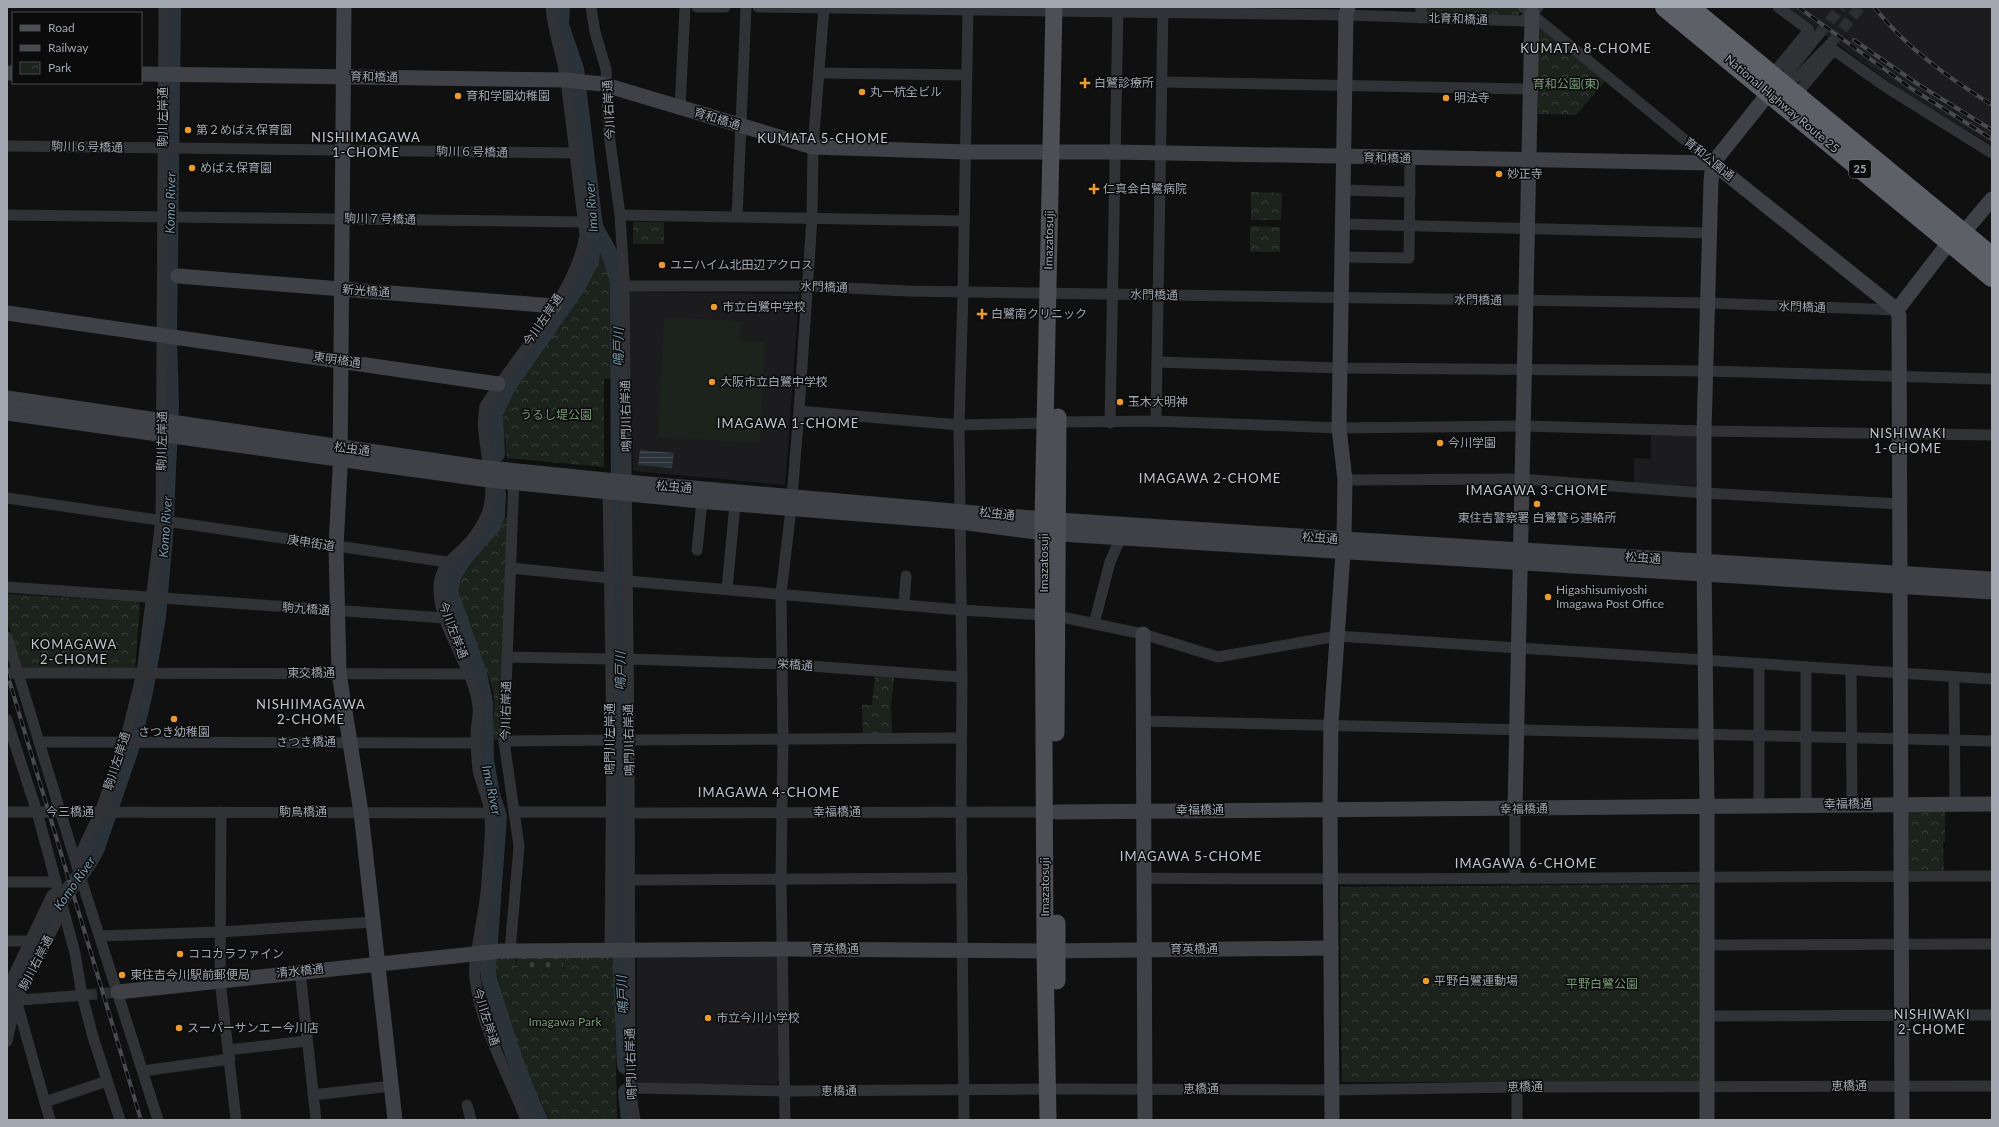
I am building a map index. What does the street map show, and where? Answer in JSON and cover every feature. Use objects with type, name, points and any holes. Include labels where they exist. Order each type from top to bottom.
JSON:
[{"type":"highway","name":"National Highway Route 25","points":[[1665,7],[1780,87],[1958,240],[1992,257]]},
{"type":"highway","name":"National Highway Route 25","points":[[1689,7],[1958,240],[1992,277]]},
{"type":"main road","name":"Imazatosuji","points":[[1058,1120],[1053,1089],[1051,950],[1050,526],[1055,152],[1059,9]]},
{"type":"main road","name":"Imazatosuji","points":[[1048,1120],[1053,1089]]},
{"type":"street","name":"駒川左岸通","points":[[77,867],[102,812],[130,741],[147,672],[151,597],[161,520],[167,428],[167,336],[169,275],[164,217],[164,148],[169,74],[164,7]]},
{"type":"street","points":[[344,7],[341,453],[336,547],[336,611],[339,673],[361,812],[395,1120]]},
{"type":"street","name":"今川左岸通","points":[[526,1120],[487,1024],[477,994],[474,976],[484,952],[490,813],[478,770],[476,737],[478,708],[469,674],[445,618],[440,599],[439,583],[442,569],[447,562],[471,540],[487,513],[488,474],[482,426],[485,406],[498,384],[554,306],[572,277],[583,246],[583,222],[568,80],[556,41],[551,7]]},
{"type":"street","name":"今川右岸通","points":[[591,7],[595,32],[604,57],[605,85],[620,215]]},
{"type":"street","points":[[680,108],[685,7]]},
{"type":"street","points":[[697,7],[724,7]]},
{"type":"street","points":[[737,217],[746,7]]},
{"type":"street","name":"北育和橋通","points":[[758,7],[1421,12],[1522,22],[1531,10]]},
{"type":"street","points":[[1778,7],[1809,30],[1780,87]]},
{"type":"street","points":[[785,1120],[781,880],[783,739],[781,594],[792,503],[799,411],[812,218],[813,147],[824,8]]},
{"type":"street","points":[[964,1120],[959,425],[964,292],[968,8]]},
{"type":"street","points":[[1110,423],[1118,9]]},
{"type":"street","points":[[1156,421],[1163,10]]},
{"type":"street","points":[[1515,879],[1515,809],[1527,228],[1532,89],[1531,10]]},
{"type":"street","name":"育和公園通","points":[[1531,10],[1713,163],[1897,310]]},
{"type":"street","points":[[1332,1120],[1330,809],[1331,724],[1343,545],[1345,480],[1339,428],[1342,190],[1347,11]]},
{"type":"street","points":[[1707,1120],[1707,805],[1704,431],[1712,372],[1709,304],[1710,180],[1713,163],[1780,87],[1790,70],[1819,34]]},
{"type":"street","points":[[1780,87],[1800,75],[1832,42]]},
{"type":"street","points":[[1780,87],[1835,51],[1886,87],[1992,153]]},
{"type":"street","points":[[819,73],[966,75]]},
{"type":"street","name":"育和橋通","points":[[142,74],[568,80],[605,85],[813,147],[966,152],[1116,152],[1713,163]]},
{"type":"street","points":[[1162,82],[1532,89]]},
{"type":"street","name":"駒川６号橋通","points":[[7,146],[575,153]]},
{"type":"street","points":[[1342,257],[1409,258],[1410,158]]},
{"type":"street","points":[[1342,190],[1410,192]]},
{"type":"street","points":[[1902,1120],[1899,316],[1897,310],[1944,249],[1958,240],[1992,199]]},
{"type":"street","points":[[7,215],[164,217]]},
{"type":"street","points":[[620,215],[964,221]]},
{"type":"street","name":"鳴門川右岸通","points":[[620,215],[624,286],[630,813],[630,880],[620,951],[630,1088],[635,1120]]},
{"type":"street","name":"駒川７号橋通","points":[[164,217],[583,222]]},
{"type":"street","points":[[1342,224],[1710,233]]},
{"type":"street","name":"新光橋通","points":[[169,275],[554,306]]},
{"type":"street","name":"水門橋通","points":[[624,286],[807,286],[964,292],[1709,304],[1897,310]]},
{"type":"street","name":"東明橋通","points":[[7,313],[498,384]]},
{"type":"street","points":[[1157,362],[1340,368],[1712,372],[1992,379]]},
{"type":"street","name":"松虫通","points":[[7,398],[167,428],[514,477],[792,503],[960,516],[1050,526],[1121,537],[1343,545]]},
{"type":"street","points":[[799,411],[959,425],[1156,421],[1339,428],[1523,426],[1704,431],[1899,432],[1992,435]]},
{"type":"street","name":"松虫通","points":[[7,413],[167,428]]},
{"type":"street","name":"今川右岸通","points":[[510,951],[519,846],[504,741],[514,477]]},
{"type":"street","points":[[1345,480],[1522,480],[1704,493],[1900,504]]},
{"type":"street","name":"鳴門川左岸通","points":[[608,486],[609,659],[612,740],[610,812],[620,951]]},
{"type":"street","name":"松虫通","points":[[626,488],[702,501],[735,504],[792,503]]},
{"type":"street","points":[[7,498],[161,520]]},
{"type":"street","points":[[697,550],[702,501]]},
{"type":"street","points":[[727,589],[735,504]]},
{"type":"street","name":"庚申街道","points":[[161,520],[336,547],[447,562]]},
{"type":"street","name":"松虫通","points":[[1050,526],[1900,580],[1992,592]]},
{"type":"street","points":[[1094,624],[1110,562],[1121,537]]},
{"type":"street","points":[[511,568],[609,578]]},
{"type":"street","points":[[904,605],[906,576]]},
{"type":"street","name":"松虫通","points":[[1900,580],[1992,579]]},
{"type":"street","points":[[627,581],[961,610],[1050,615],[1143,634],[1218,656],[1337,636],[1992,679]]},
{"type":"street","points":[[7,587],[151,597]]},
{"type":"street","name":"駒九橋通","points":[[151,597],[445,618]]},
{"type":"street","points":[[1143,634],[1145,1120]]},
{"type":"street","points":[[7,637],[12,673],[39,742],[77,867],[158,1120]]},
{"type":"street","points":[[507,657],[609,659]]},
{"type":"street","name":"栄橋通","points":[[628,659],[782,664],[961,677]]},
{"type":"street","points":[[1760,664],[1760,805]]},
{"type":"street","points":[[1806,667],[1806,805]]},
{"type":"street","points":[[1851,670],[1852,804]]},
{"type":"street","name":"東交橋通","points":[[12,673],[147,672],[469,674]]},
{"type":"street","points":[[1954,677],[1955,804]]},
{"type":"street","points":[[7,720],[10,742],[37,812],[75,952],[84,995],[107,1081],[120,1120]]},
{"type":"street","points":[[1143,721],[1331,724],[1517,730],[1992,741]]},
{"type":"street","points":[[629,740],[961,738]]},
{"type":"street","points":[[504,741],[612,740]]},
{"type":"street","name":"さつき橋通","points":[[39,742],[130,741],[477,743]]},
{"type":"street","name":"幸福橋通","points":[[630,813],[1515,809],[1707,805],[1992,804]]},
{"type":"street","points":[[7,812],[37,812]]},
{"type":"street","name":"今三橋通","points":[[37,812],[116,812]]},
{"type":"street","name":"駒鳥橋通","points":[[116,812],[490,813]]},
{"type":"street","points":[[221,812],[220,980],[236,1120]]},
{"type":"street","points":[[515,812],[610,812]]},
{"type":"street","points":[[1144,878],[1331,880],[1706,876],[1992,876]]},
{"type":"street","points":[[630,880],[962,878]]},
{"type":"street","points":[[7,882],[58,889]]},
{"type":"street","points":[[7,989],[52,895],[58,889]]},
{"type":"street","name":"駒川右岸通","points":[[7,1042],[13,1001],[63,909]]},
{"type":"street","points":[[100,936],[220,932],[373,922]]},
{"type":"street","points":[[7,941],[30,941]]},
{"type":"street","points":[[1706,945],[1992,944]]},
{"type":"street","name":"育英橋通","points":[[484,952],[782,949],[1145,950],[1331,948]]},
{"type":"street","name":"清水橋通","points":[[118,992],[484,952]]},
{"type":"street","points":[[300,971],[316,1120]]},
{"type":"street","points":[[50,1120],[13,1001],[84,995]]},
{"type":"street","points":[[1707,1016],[1992,1015]]},
{"type":"street","points":[[143,1071],[307,1041]]},
{"type":"street","points":[[44,1102],[107,1081]]},
{"type":"street","points":[[313,1095],[391,1086]]},
{"type":"street","name":"恵橋通","points":[[630,1088],[785,1091],[964,1089],[1332,1090],[1517,1087],[1992,1086]]},
{"type":"street","points":[[1517,1087],[1517,1120]]},
{"type":"street","points":[[467,1105],[471,1120]]},
{"type":"shaded area","points":[[1787,7],[1992,7],[1992,145],[1909,96]]},
{"type":"shaded area","name":"大阪市立白鷺中学校","points":[[629,292],[799,294],[785,485],[633,471]]},
{"type":"shaded area","points":[[1651,434],[1698,435],[1696,486],[1634,484],[1634,458],[1651,459]]},
{"type":"shaded area","points":[[640,450],[674,453],[672,468],[638,465]]},
{"type":"shaded area","name":"市立今川小学校","points":[[778,954],[779,1081],[776,1084],[640,1085],[637,1081],[637,956]]},
{"type":"green space","points":[[1424,7],[1517,7],[1521,10],[1518,16],[1423,12]]},
{"type":"green space","name":"育和公園(東)","points":[[1542,26],[1606,80],[1576,115],[1538,114],[1538,28]]},
{"type":"green space","points":[[1251,192],[1282,193],[1281,220],[1251,220]]},
{"type":"green space","points":[[633,222],[664,222],[664,244],[633,244]]},
{"type":"green space","points":[[1250,226],[1280,227],[1280,252],[1250,252]]},
{"type":"green space","name":"うるし堤公園","points":[[600,245],[609,272],[612,308],[612,378],[604,379],[604,467],[507,458],[503,420],[507,401],[585,286],[595,266]]},
{"type":"green space","points":[[664,317],[741,321],[740,340],[765,342],[760,443],[658,437]]},
{"type":"green space","points":[[504,517],[509,517],[500,740],[492,740],[494,709],[493,691],[470,632],[460,601],[459,586],[460,574],[463,568],[500,525]]},
{"type":"green space","points":[[7,594],[140,602],[135,670],[23,674],[7,620]]},
{"type":"green space","points":[[875,675],[894,678],[891,706],[892,734],[863,735],[862,705],[872,705]]},
{"type":"green space","points":[[1910,811],[1945,811],[1945,842],[1943,842],[1944,870],[1906,870],[1906,815]]},
{"type":"green space","name":"平野白鷺公園","points":[[1699,884],[1703,1082],[1342,1082],[1340,887]]},
{"type":"green space","name":"Imagawa Park","points":[[564,956],[614,958],[617,1120],[550,1120],[523,1061],[509,1019],[494,957],[515,958],[518,970],[564,969]]},
{"type":"green space","points":[[564,957],[563,969],[518,970],[517,958]]},
{"type":"waterway","name":"Komo River","points":[[7,1015],[16,987],[48,922],[60,901],[83,872],[97,848],[133,743],[145,692],[158,617],[165,535],[171,407],[169,338],[173,7]]},
{"type":"waterway","name":"Ima River","points":[[497,454],[495,414],[507,388],[578,286],[591,261],[595,227],[576,69],[561,25],[562,7]]},
{"type":"waterway","name":"鳴戸川","points":[[595,227],[609,252],[618,282],[621,973],[625,1066]]},
{"type":"waterway","name":"Ima River","points":[[498,494],[497,515],[493,526],[462,561],[453,577],[450,592],[479,674],[485,702],[486,760],[492,795],[499,816],[488,969],[489,979],[518,1068],[540,1120]]},
{"type":"waterway","name":"鳴戸川","points":[[626,1092],[629,1120]]},
{"type":"tunnel","points":[[1819,34],[1841,7]]},
{"type":"tunnel","points":[[1832,42],[1860,7]]},
{"type":"tunnel","points":[[86,995],[118,992]]},
{"type":"railway","points":[[1798,7],[1912,89],[1992,139]]},
{"type":"railway","points":[[1874,7],[1886,22],[1914,49],[1944,73],[1992,105]]},
{"type":"railway","points":[[1854,40],[1916,83],[1992,130]]},
{"type":"railway","points":[[7,673],[141,1120]]},
{"type":"place","name":"白鷺診療所","points":[[1085,83]]},
{"type":"place","name":"丸一杭全ビル","points":[[862,92]]},
{"type":"place","name":"育和学園幼稚園","points":[[458,96]]},
{"type":"place","name":"明法寺","points":[[1446,98]]},
{"type":"place","name":"第２めばえ保育園","points":[[188,130]]},
{"type":"place","name":"めばえ保育園","points":[[192,168]]},
{"type":"place","name":"妙正寺","points":[[1499,174]]},
{"type":"place","name":"仁真会白鷺病院","points":[[1094,189]]},
{"type":"place","name":"ユニハイム北田辺アクロス","points":[[662,265]]},
{"type":"place","name":"市立白鷺中学校","points":[[714,307]]},
{"type":"place","name":"白鷺南クリニック","points":[[982,314]]},
{"type":"place","name":"大阪市立白鷺中学校","points":[[712,382]]},
{"type":"place","name":"玉木大明神","points":[[1120,402]]},
{"type":"place","name":"今川学園","points":[[1440,443]]},
{"type":"place","name":"東住吉警察署 白鷺警ら連絡所","points":[[1537,504]]},
{"type":"place","name":"Higashisumiyoshi Imagawa Post Office","points":[[1548,597]]},
{"type":"place","name":"さつき幼稚園","points":[[174,719]]},
{"type":"place","name":"ココカラファイン","points":[[180,954]]},
{"type":"place","name":"東住吉今川駅前郵便局","points":[[122,975]]},
{"type":"place","name":"平野白鷺運動場","points":[[1426,981]]},
{"type":"place","name":"市立今川小学校","points":[[708,1018]]},
{"type":"place","name":"スーパーサンエー今川店","points":[[179,1028]]},
{"type":"district","name":"KUMATA 8-CHOME","points":[[1586,48]]},
{"type":"district","name":"KUMATA 5-CHOME","points":[[823,138]]},
{"type":"district","name":"NISHIIMAGAWA 1-CHOME","points":[[366,144]]},
{"type":"district","name":"IMAGAWA 1-CHOME","points":[[788,423]]},
{"type":"district","name":"NISHIWAKI 1-CHOME","points":[[1908,440]]},
{"type":"district","name":"IMAGAWA 2-CHOME","points":[[1210,478]]},
{"type":"district","name":"IMAGAWA 3-CHOME","points":[[1537,490]]},
{"type":"district","name":"KOMAGAWA 2-CHOME","points":[[74,652]]},
{"type":"district","name":"NISHIIMAGAWA 2-CHOME","points":[[311,712]]},
{"type":"district","name":"IMAGAWA 4-CHOME","points":[[769,792]]},
{"type":"district","name":"IMAGAWA 5-CHOME","points":[[1191,856]]},
{"type":"district","name":"IMAGAWA 6-CHOME","points":[[1526,863]]},
{"type":"district","name":"NISHIWAKI 2-CHOME","points":[[1932,1022]]}]
